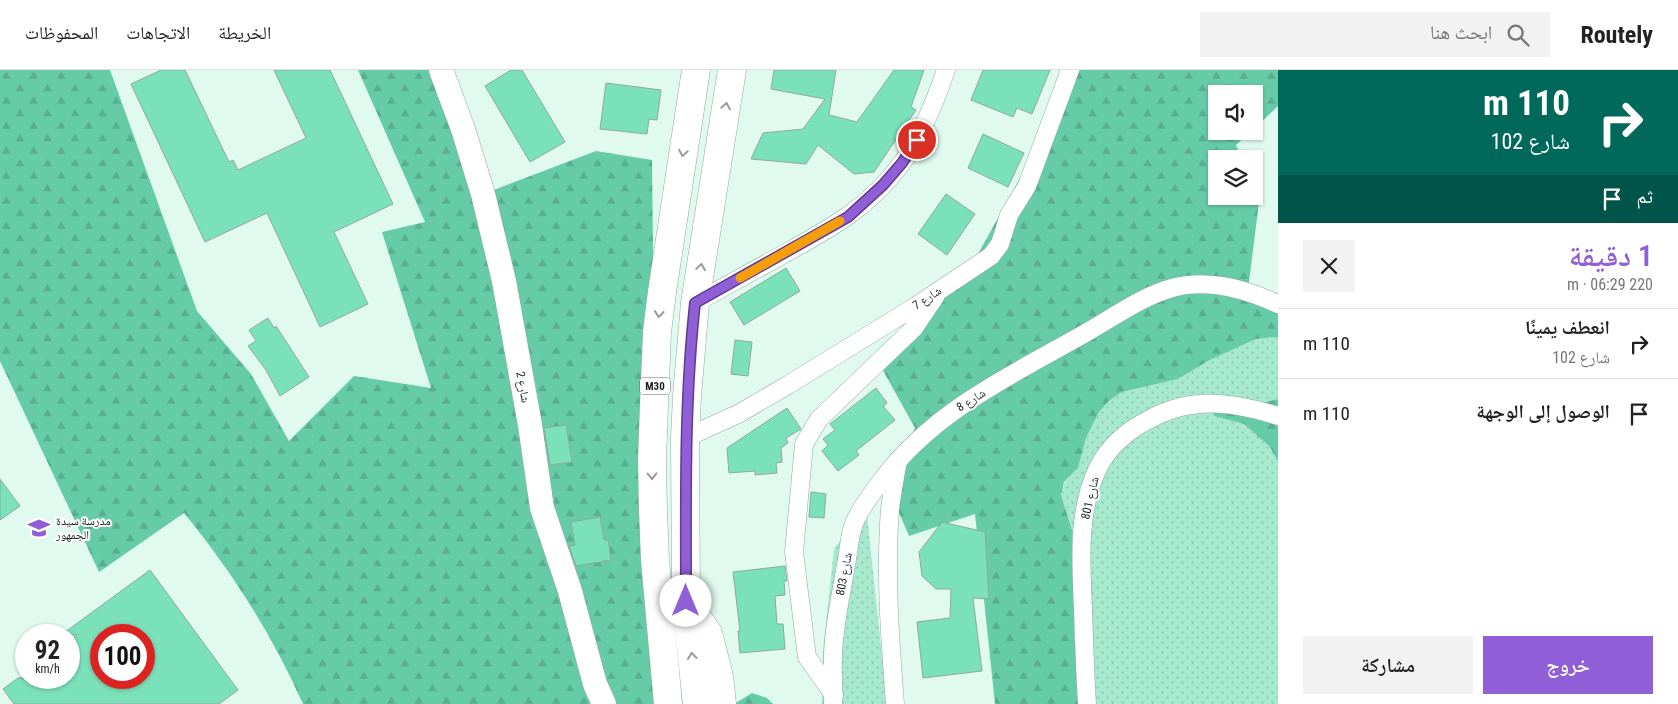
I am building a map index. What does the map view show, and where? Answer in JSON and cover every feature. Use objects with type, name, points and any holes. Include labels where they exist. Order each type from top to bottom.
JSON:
[{"type":"highway","name":"M30","points":[[668,704],[655,560],[652,462],[658,332],[662,292],[696,70]]},
{"type":"highway","name":"M30","points":[[697,704],[686,601],[685,438],[688,370],[695,303],[732,70]]},
{"type":"highway","points":[[686,601],[708,633],[714,652],[722,704]]},
{"type":"street","name":"شارع 2","points":[[441,70],[463,129],[483,194],[504,281],[530,425],[542,508],[570,591],[595,684],[604,704]]},
{"type":"street","points":[[695,303],[825,231],[848,217],[865,203],[902,163],[917,140],[946,70]]},
{"type":"street","name":"شارع 7","points":[[685,438],[738,414],[869,336],[984,262],[996,249],[1010,215],[1027,186],[1070,70]]},
{"type":"street","name":"شارع 8","points":[[899,458],[924,433],[956,408],[1156,294],[1181,287],[1205,284],[1219,285],[1247,292],[1278,304]]},
{"type":"street","points":[[833,700],[807,657],[794,552],[804,444],[819,419],[914,328],[939,290]]},
{"type":"street","name":"شارع 801","points":[[1087,704],[1080,551],[1086,509],[1099,466],[1115,443],[1141,423],[1172,409],[1208,403],[1222,403],[1242,406],[1278,416]]},
{"type":"street","points":[[895,704],[888,556],[890,508],[899,458]]},
{"type":"street","name":"شارع 803","points":[[833,700],[833,656],[836,622],[854,523],[864,503],[899,458]]},
{"type":"green space","points":[[0,70],[110,70],[197,311],[251,374],[289,441],[354,376],[431,388],[382,232],[425,222],[358,70],[433,70],[486,193],[596,151],[652,160],[656,518],[672,704],[303,704],[278,653],[250,604],[202,535],[184,513],[99,572],[0,361]]},
{"type":"green space","points":[[1080,70],[1278,70],[1278,106],[1263,120],[1263,85],[1208,85],[1208,140],[1241,140],[1236,145],[1238,150],[1208,150],[1208,205],[1259,205],[1248,290],[1278,303],[1278,338],[1256,339],[1208,361],[1178,379],[1122,392],[1109,401],[1099,412],[1086,438],[1078,468],[1064,482],[1061,495],[1072,530],[1076,620],[1074,636],[1088,704],[995,704],[975,514],[909,536],[887,485],[915,428],[876,358],[978,254]]},
{"type":"green space","points":[[1278,338],[1278,399],[1214,416],[1244,424],[1270,447],[1278,462],[1278,704],[1088,704],[1074,636],[1076,620],[1072,530],[1061,495],[1065,482],[1078,468],[1086,438],[1099,412],[1109,401],[1122,392],[1178,379],[1208,361],[1256,339]]},
{"type":"green space","points":[[1227,394],[1243,402],[1258,404],[1278,399],[1278,462],[1270,447],[1244,424],[1214,416],[1212,400]]},
{"type":"green space","points":[[866,505],[887,704],[822,704],[823,650],[834,549]]},
{"type":"green space","points":[[752,693],[767,698],[773,704],[734,704]]},
{"type":"building","points":[[161,70],[185,70],[229,162],[233,160],[238,170],[306,138],[274,70],[330,70],[393,204],[334,232],[368,304],[320,327],[267,213],[205,242],[131,84]]},
{"type":"building","points":[[511,70],[522,70],[565,142],[530,162],[485,86]]},
{"type":"building","points":[[774,70],[836,70],[829,115],[857,122],[894,70],[924,70],[911,107],[916,110],[874,172],[854,174],[818,145],[806,164],[751,159],[763,133],[803,129],[825,99],[771,89]]},
{"type":"building","points":[[983,70],[1050,70],[1032,114],[1017,108],[1013,117],[971,100]]},
{"type":"building","points":[[606,83],[661,90],[657,120],[649,119],[647,134],[600,129]]},
{"type":"building","points":[[983,134],[1024,153],[1008,187],[968,168]]},
{"type":"building","points":[[946,194],[975,214],[947,255],[918,234]]},
{"type":"building","points":[[786,268],[800,291],[744,325],[730,302]]},
{"type":"building","points":[[268,318],[274,328],[276,326],[309,377],[280,396],[266,370],[248,346],[256,341],[249,330]]},
{"type":"building","points":[[735,340],[752,342],[748,376],[731,374]]},
{"type":"building","points":[[876,388],[887,403],[883,406],[895,420],[856,451],[859,455],[838,471],[822,451],[828,445],[823,439],[835,430],[830,424]]},
{"type":"building","points":[[787,408],[801,429],[786,438],[788,443],[781,448],[782,462],[776,463],[777,473],[755,475],[755,471],[729,473],[727,448]]},
{"type":"building","points":[[566,425],[572,462],[550,465],[544,428]]},
{"type":"building","points":[[0,479],[20,506],[0,520]]},
{"type":"building","points":[[811,492],[826,494],[824,518],[809,517]]},
{"type":"building","points":[[600,517],[604,540],[608,540],[611,560],[576,566],[569,546],[575,545],[571,522]]},
{"type":"building","points":[[942,522],[985,532],[989,599],[973,598],[982,671],[923,678],[917,622],[950,618],[951,589],[936,589],[922,576],[919,552]]},
{"type":"building","points":[[785,566],[787,581],[784,581],[785,595],[775,596],[777,624],[783,624],[785,649],[740,653],[738,631],[740,631],[733,572]]},
{"type":"building","points":[[150,570],[238,690],[219,704],[14,704],[3,689],[15,680],[15,689],[80,689],[80,624],[76,624]]},
{"type":"slow traffic","points":[[740,278],[840,221]]},
{"type":"place","name":"مدرسة سيدة الجمهور","points":[[39,528]]},
{"type":"route","points":[[686,601],[685,438],[690,344],[695,303],[848,217],[883,185],[902,163],[917,140]]}]
